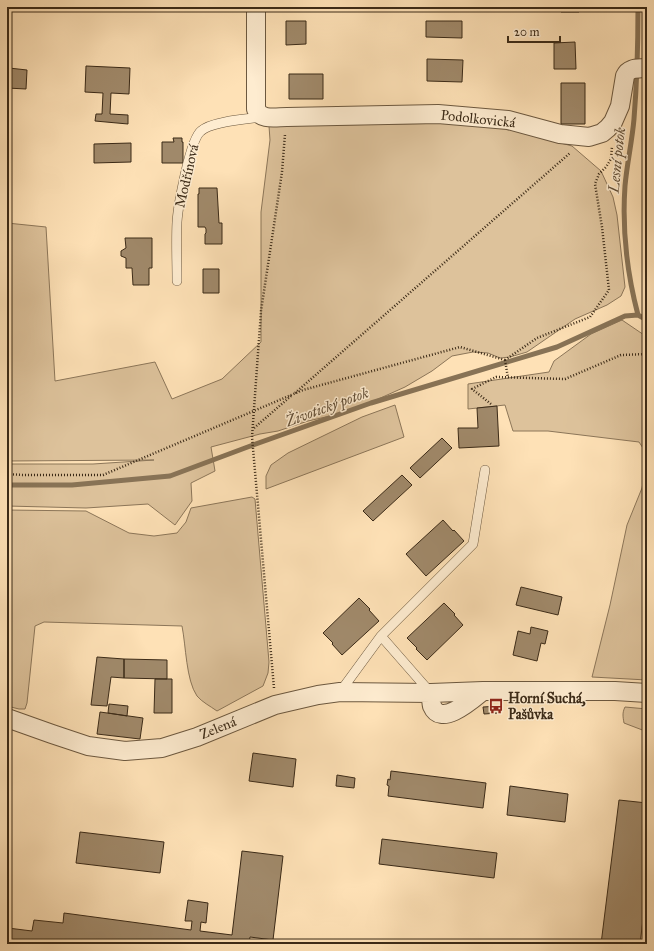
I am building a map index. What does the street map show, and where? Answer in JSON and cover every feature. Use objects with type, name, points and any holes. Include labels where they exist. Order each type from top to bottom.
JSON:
[{"type":"street","points":[[256,7],[256,109],[258,113],[264,117]]},
{"type":"street","points":[[589,137],[602,133],[613,122],[620,106],[627,71],[639,69]]},
{"type":"street","name":"Podolkovická","points":[[264,117],[438,114],[508,120],[560,134],[589,137]]},
{"type":"street","points":[[431,693],[433,707],[437,712],[448,714],[455,711],[483,691],[615,691],[647,693]]},
{"type":"street","name":"Zelená","points":[[7,718],[88,746],[125,751],[162,748],[197,737],[274,705],[318,695],[340,692],[431,693]]},
{"type":"lane","name":"Modřínová","points":[[178,281],[177,221],[186,174],[196,136],[201,130],[217,124],[264,117]]},
{"type":"lane","points":[[340,692],[381,636],[472,544],[485,470]]},
{"type":"lane","points":[[381,636],[431,693]]},
{"type":"path","points":[[274,705],[273,670],[252,437],[261,311],[282,172],[287,117]]},
{"type":"path","points":[[253,429],[589,137]]},
{"type":"path","points":[[505,360],[537,338],[590,318],[609,290],[596,184],[599,174],[611,159],[612,144]]},
{"type":"path","points":[[7,474],[103,475],[303,390],[460,347],[505,360]]},
{"type":"path","points":[[491,404],[472,389],[496,377],[565,379],[621,355],[647,354]]},
{"type":"path","points":[[505,360],[508,378]]},
{"type":"shaded area","points":[[460,123],[501,127],[572,146],[601,171],[613,197],[617,215],[625,287],[621,296],[607,305],[575,319],[527,352],[500,358],[488,353],[473,352],[452,356],[432,371],[405,387],[339,414],[308,421],[278,431],[260,434],[211,447],[215,471],[191,483],[192,501],[175,525],[148,504],[86,508],[7,506],[7,464],[93,464],[154,460],[7,461],[7,223],[46,227],[55,381],[155,362],[172,399],[222,379],[261,342],[261,212],[270,140],[269,126]]},
{"type":"shaded area","points":[[622,320],[647,337],[647,454],[639,442],[548,431],[513,431],[505,405],[468,409],[468,384],[549,372],[554,361],[591,334]]},
{"type":"shaded area","points":[[395,405],[404,437],[266,489],[266,476],[271,465],[288,453],[362,417]]},
{"type":"shaded area","points":[[647,470],[647,680],[592,677],[610,605],[627,525],[642,488]]},
{"type":"shaded area","points":[[252,497],[255,499],[269,662],[268,673],[263,686],[217,711],[199,698],[193,689],[188,672],[182,626],[44,622],[35,626],[27,703],[25,709],[7,706],[7,510],[86,511],[129,533],[154,536],[177,533],[186,522],[191,508]]},
{"type":"shaded area","points":[[625,707],[647,709],[647,734],[645,731],[624,723],[623,713]]},
{"type":"building","points":[[561,7],[579,7],[579,12],[561,12]]},
{"type":"building","points":[[286,21],[306,21],[306,44],[286,45]]},
{"type":"building","points":[[426,21],[462,21],[462,38],[426,37]]},
{"type":"building","points":[[575,42],[576,69],[554,69],[554,43]]},
{"type":"building","points":[[427,59],[463,60],[462,82],[427,81]]},
{"type":"building","points":[[7,64],[9,68],[27,70],[26,89],[7,88]]},
{"type":"building","points":[[86,66],[130,68],[129,94],[111,93],[110,114],[128,115],[128,124],[95,121],[96,114],[102,114],[103,93],[85,92]]},
{"type":"building","points":[[289,74],[323,74],[323,99],[289,99]]},
{"type":"building","points":[[561,83],[585,83],[585,124],[561,124]]},
{"type":"building","points":[[173,138],[182,138],[183,163],[162,163],[162,142],[174,142]]},
{"type":"building","points":[[131,143],[131,162],[94,163],[94,144]]},
{"type":"building","points":[[199,188],[217,188],[219,223],[222,223],[222,244],[205,244],[206,229],[205,227],[198,227]]},
{"type":"building","points":[[125,238],[152,238],[152,268],[149,268],[149,285],[133,285],[132,268],[126,268],[126,258],[121,256],[121,251],[126,248]]},
{"type":"building","points":[[203,269],[219,269],[219,293],[203,293]]},
{"type":"building","points":[[497,406],[499,446],[459,448],[458,428],[478,428],[477,408]]},
{"type":"building","points":[[442,438],[452,448],[420,478],[410,468]]},
{"type":"building","points":[[402,475],[412,485],[373,521],[363,511]]},
{"type":"building","points":[[443,520],[464,541],[426,576],[406,554]]},
{"type":"building","points":[[521,587],[562,597],[558,615],[516,605]]},
{"type":"building","points":[[359,598],[379,621],[342,655],[323,633]]},
{"type":"building","points":[[444,603],[463,625],[427,660],[407,638]]},
{"type":"building","points":[[531,627],[548,631],[545,644],[541,643],[537,661],[513,655],[518,631],[530,634]]},
{"type":"building","points":[[97,657],[124,659],[124,678],[111,677],[107,706],[91,705]]},
{"type":"building","points":[[124,659],[167,660],[167,679],[124,678]]},
{"type":"building","points":[[155,679],[172,679],[172,713],[154,713]]},
{"type":"building","points":[[109,704],[128,706],[127,716],[108,713]]},
{"type":"building","points":[[499,706],[499,713],[484,714],[483,707]]},
{"type":"building","points":[[100,712],[143,718],[140,739],[97,734]]},
{"type":"building","points":[[253,753],[296,759],[293,787],[249,781]]},
{"type":"building","points":[[391,771],[486,783],[483,808],[388,796],[389,786],[387,785],[388,779],[390,780]]},
{"type":"building","points":[[337,775],[355,778],[354,788],[336,786]]},
{"type":"building","points":[[510,786],[568,794],[565,822],[507,815]]},
{"type":"building","points":[[619,800],[647,803],[647,887],[640,944],[601,944]]},
{"type":"building","points":[[80,832],[164,842],[160,873],[76,863]]},
{"type":"building","points":[[382,839],[497,853],[494,878],[379,864]]},
{"type":"building","points":[[242,851],[283,856],[273,940],[250,937],[249,944],[7,944],[8,928],[32,931],[34,920],[63,923],[64,913],[191,930],[192,921],[185,921],[188,900],[208,903],[206,923],[201,922],[200,931],[232,935]]},
{"type":"waterway","name":"Lesní potok","points":[[638,7],[635,105],[625,186],[624,218],[628,267],[638,315]]},
{"type":"waterway","name":"Životický potok","points":[[7,485],[72,485],[170,476],[371,403],[557,347],[625,316],[638,315],[647,320]]},
{"type":"place","name":"Horní Suchá, Pašůvka","points":[[496,706]]}]
